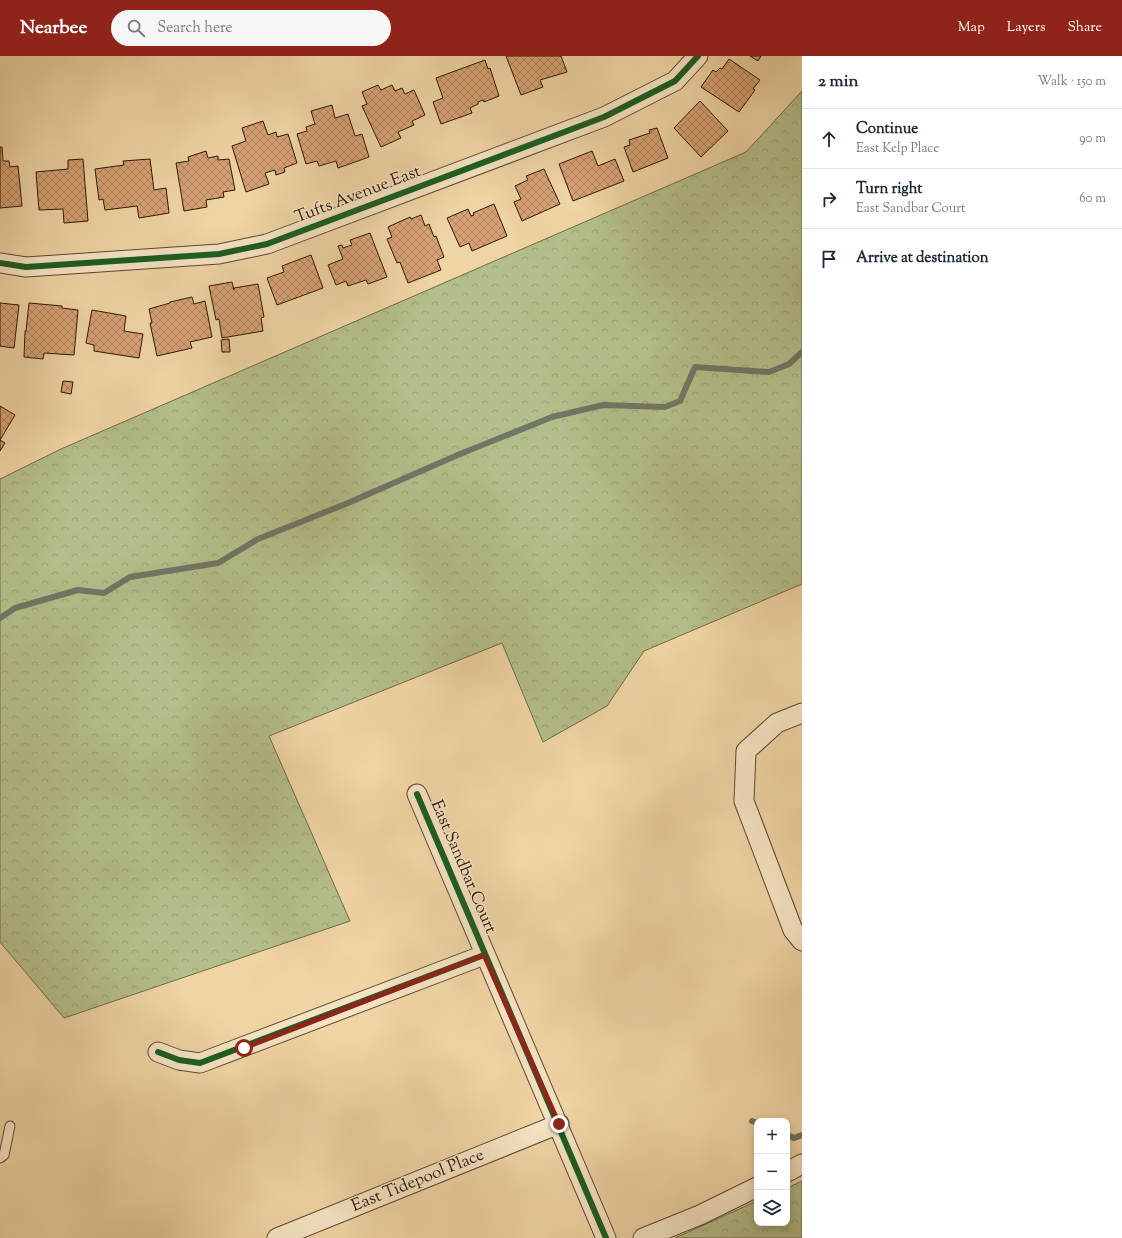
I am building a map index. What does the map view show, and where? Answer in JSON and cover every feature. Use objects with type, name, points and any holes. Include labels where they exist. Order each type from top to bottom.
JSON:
[{"type":"street","name":"Tufts Avenue East","points":[[0,263],[26,267],[219,254],[266,244],[604,117],[675,81],[698,56]]},
{"type":"street","points":[[802,713],[778,722],[746,751],[744,801],[793,930],[802,941]]},
{"type":"street","name":"East Sandbar Court","points":[[417,794],[484,955],[559,1124],[606,1238]]},
{"type":"street","points":[[158,1052],[179,1060],[200,1063],[484,955]]},
{"type":"street","name":"East Tidepool Place","points":[[277,1238],[559,1124]]},
{"type":"street","points":[[790,1170],[802,1164]]},
{"type":"street","points":[[643,1238],[700,1215],[754,1188]]},
{"type":"lane","points":[[0,1158],[4,1155],[10,1126]]},
{"type":"green space","points":[[802,91],[802,584],[644,651],[607,706],[543,742],[502,643],[269,736],[350,921],[64,1018],[0,942],[0,479],[61,449],[746,152]]},
{"type":"green space","points":[[802,1181],[802,1238],[675,1238],[754,1202],[754,1226],[790,1226],[790,1187]]},
{"type":"building","points":[[506,56],[561,56],[567,72],[540,80],[543,87],[521,95]]},
{"type":"building","points":[[750,56],[761,56],[758,61]]},
{"type":"building","points":[[729,59],[760,80],[753,89],[755,90],[739,112],[701,87],[713,70],[716,72],[720,68],[722,69]]},
{"type":"building","points":[[485,60],[488,69],[490,68],[499,96],[484,102],[483,100],[478,102],[478,104],[470,108],[472,113],[441,124],[433,102],[443,98],[436,78]]},
{"type":"building","points":[[378,85],[381,90],[392,85],[395,91],[402,88],[405,94],[414,90],[425,115],[412,121],[414,125],[398,132],[401,138],[381,147],[362,106],[367,104],[362,92]]},
{"type":"building","points":[[700,101],[728,131],[701,157],[674,128]]},
{"type":"building","points":[[332,105],[335,118],[348,114],[355,136],[362,134],[369,157],[338,168],[336,161],[319,166],[317,161],[306,164],[297,134],[307,131],[306,127],[315,124],[311,111]]},
{"type":"building","points":[[263,121],[268,135],[276,132],[277,137],[288,134],[297,163],[284,168],[285,172],[276,175],[275,170],[265,173],[269,184],[246,192],[232,146],[246,141],[242,128]]},
{"type":"building","points":[[657,128],[668,158],[633,172],[624,147],[630,145],[629,140],[650,133],[649,130]]},
{"type":"building","points":[[0,147],[2,147],[3,161],[9,161],[10,167],[18,166],[22,206],[0,208]]},
{"type":"building","points":[[206,151],[208,158],[218,156],[218,160],[229,159],[235,190],[223,192],[224,197],[206,200],[207,207],[184,211],[176,163],[189,161],[188,157]]},
{"type":"building","points":[[592,151],[598,166],[615,159],[624,181],[573,201],[559,164]]},
{"type":"building","points":[[83,159],[88,221],[64,223],[63,209],[39,210],[36,172],[68,169],[68,160]]},
{"type":"building","points":[[150,159],[154,190],[166,188],[169,213],[139,218],[137,206],[105,210],[103,199],[99,200],[95,169],[124,165],[123,161]]},
{"type":"building","points":[[544,169],[560,204],[522,221],[514,202],[521,199],[515,186],[528,180],[526,176]]},
{"type":"building","points":[[494,204],[507,236],[472,251],[469,243],[460,247],[447,218],[468,209],[471,216],[474,215],[473,213]]},
{"type":"building","points":[[421,215],[425,226],[429,224],[434,237],[436,236],[444,257],[437,260],[441,270],[408,283],[400,262],[397,263],[387,239],[392,237],[388,227],[410,217],[411,219]]},
{"type":"building","points":[[370,233],[387,277],[368,284],[366,280],[348,286],[346,281],[336,285],[328,265],[343,259],[338,246],[342,245],[343,248],[352,245],[350,240]]},
{"type":"building","points":[[311,255],[323,288],[277,305],[267,278],[284,272],[282,266]]},
{"type":"building","points":[[232,282],[234,290],[234,288],[258,284],[264,317],[261,318],[263,331],[222,338],[219,319],[216,320],[209,286]]},
{"type":"building","points":[[192,297],[194,304],[205,301],[212,337],[190,342],[192,348],[157,356],[150,323],[152,323],[149,309]]},
{"type":"building","points":[[0,303],[19,305],[14,348],[0,346]]},
{"type":"building","points":[[29,303],[62,306],[62,308],[78,310],[74,355],[44,353],[43,359],[24,357],[25,331]]},
{"type":"building","points":[[92,310],[126,316],[124,331],[143,334],[139,358],[94,351],[94,345],[86,343]]},
{"type":"building","points":[[229,339],[230,352],[222,352],[221,340]]},
{"type":"building","points":[[63,381],[73,382],[71,394],[61,392]]},
{"type":"building","points":[[0,406],[15,415],[0,440]]},
{"type":"building","points":[[0,440],[5,443],[0,451]]},
{"type":"waterway","points":[[0,618],[15,608],[78,590],[104,593],[130,577],[218,563],[258,539],[348,503],[460,454],[552,417],[603,405],[665,407],[680,401],[695,367],[769,372],[789,364],[802,352]]},
{"type":"waterway","points":[[790,1136],[794,1138],[802,1135]]},
{"type":"cycle path","points":[[0,263],[26,267],[219,254],[267,244],[604,117],[675,81],[698,56]]},
{"type":"cycle path","points":[[417,794],[606,1238]]},
{"type":"cycle path","points":[[158,1052],[179,1060],[200,1063],[484,955]]},
{"type":"route","points":[[244,1048],[484,955],[559,1124]]}]
